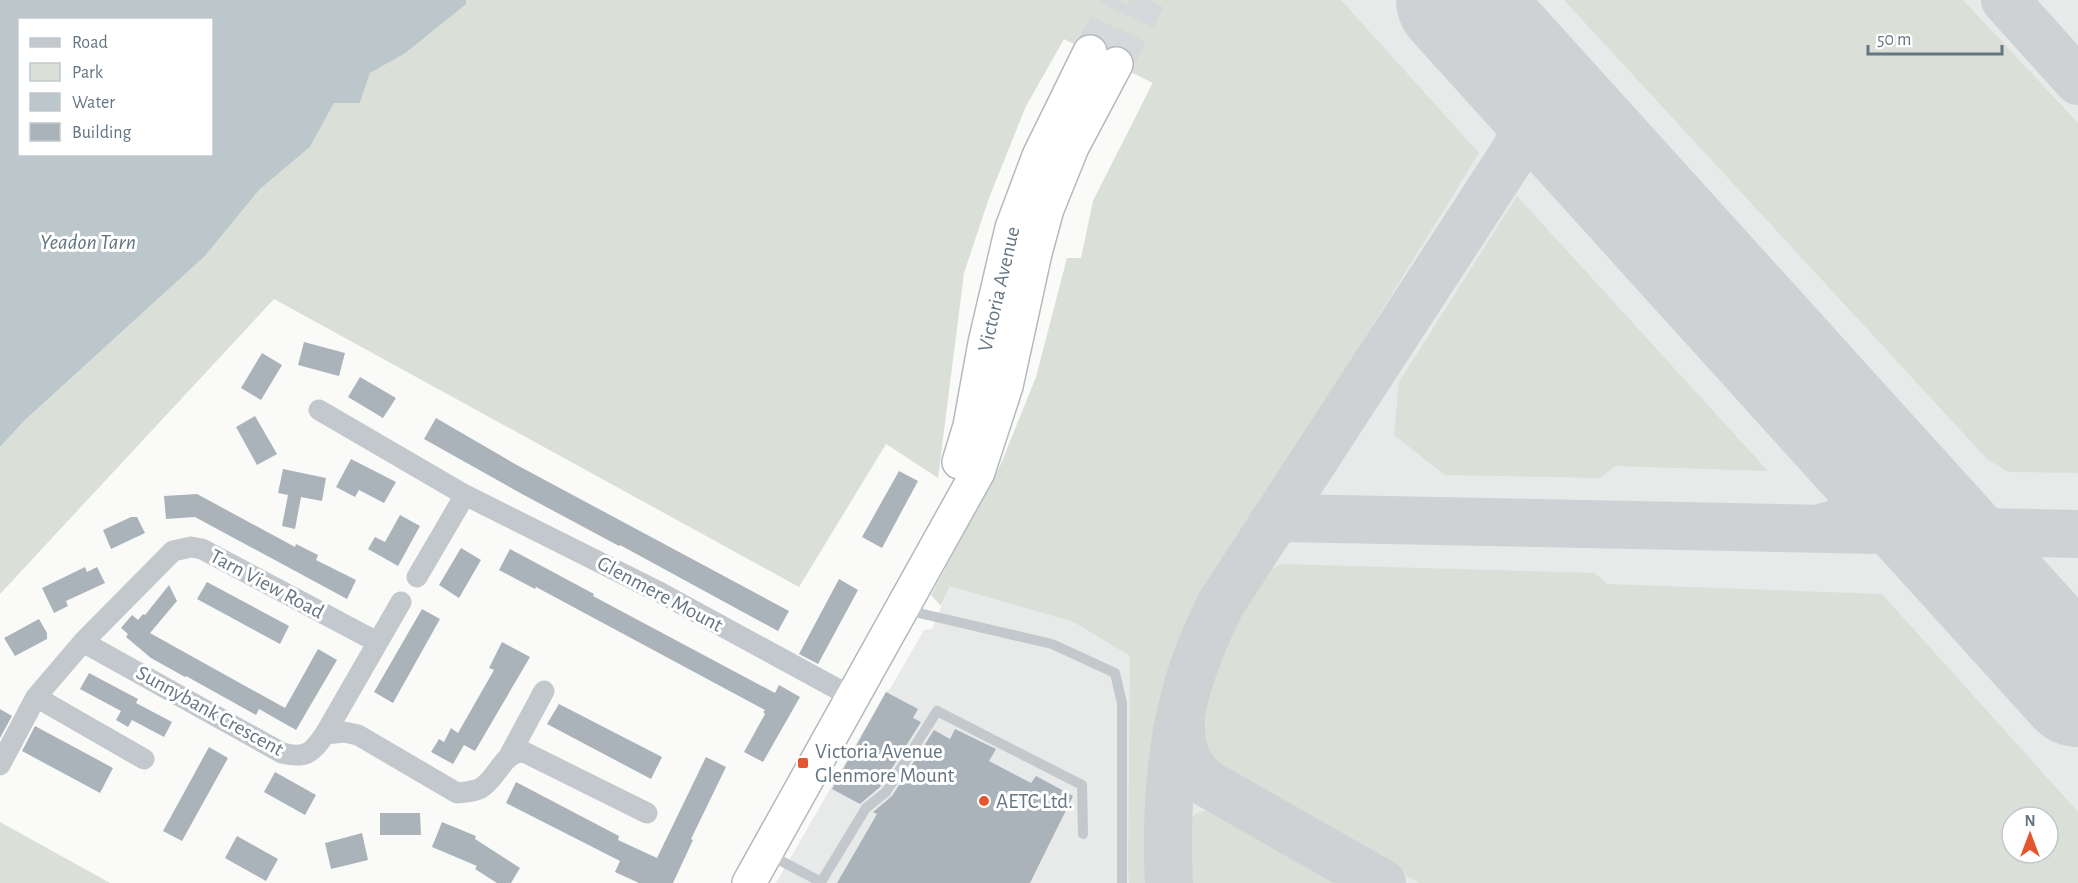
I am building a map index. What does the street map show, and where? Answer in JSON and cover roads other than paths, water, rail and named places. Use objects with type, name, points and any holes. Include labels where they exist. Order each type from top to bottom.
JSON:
[{"type":"highway","name":"Victoria Avenue","points":[[749,883],[978,472],[1006,386],[1047,209],[1072,147],[1103,58]]},
{"type":"street","name":"Glenmere Mount","points":[[319,410],[465,495],[661,593],[852,697]]},
{"type":"street","points":[[417,577],[465,495]]},
{"type":"street","name":"Tarn View Road","points":[[0,765],[36,697],[83,642],[173,551],[191,547],[202,549],[376,642]]},
{"type":"street","name":"Sunnybank Crescent","points":[[83,642],[282,753],[293,756],[304,755],[312,751],[325,734],[401,602]]},
{"type":"street","points":[[325,734],[344,732],[358,735],[457,793],[471,792],[483,787],[509,756],[544,691]]},
{"type":"street","points":[[36,697],[144,759]]},
{"type":"street","points":[[509,756],[516,752],[524,752],[647,813]]},
{"type":"lane","points":[[903,609],[1052,644],[1115,674],[1122,703],[1120,876],[1122,883]]},
{"type":"lane","points":[[765,852],[822,882],[866,808],[886,792],[937,711],[1082,785],[1083,834]]},
{"type":"water","name":"Yeadon Tarn","points":[[0,0],[466,0],[466,4],[404,54],[370,73],[360,103],[334,103],[310,147],[260,189],[205,256],[24,421],[0,447]]},
{"type":"tunnel","points":[[1090,52],[1118,0]]},
{"type":"tunnel","points":[[1116,64],[1149,0]]},
{"type":"place","name":"Victoria Avenue Glenmore Mount","points":[[803,763]]},
{"type":"place","name":"AETC Ltd.","points":[[984,801]]}]
